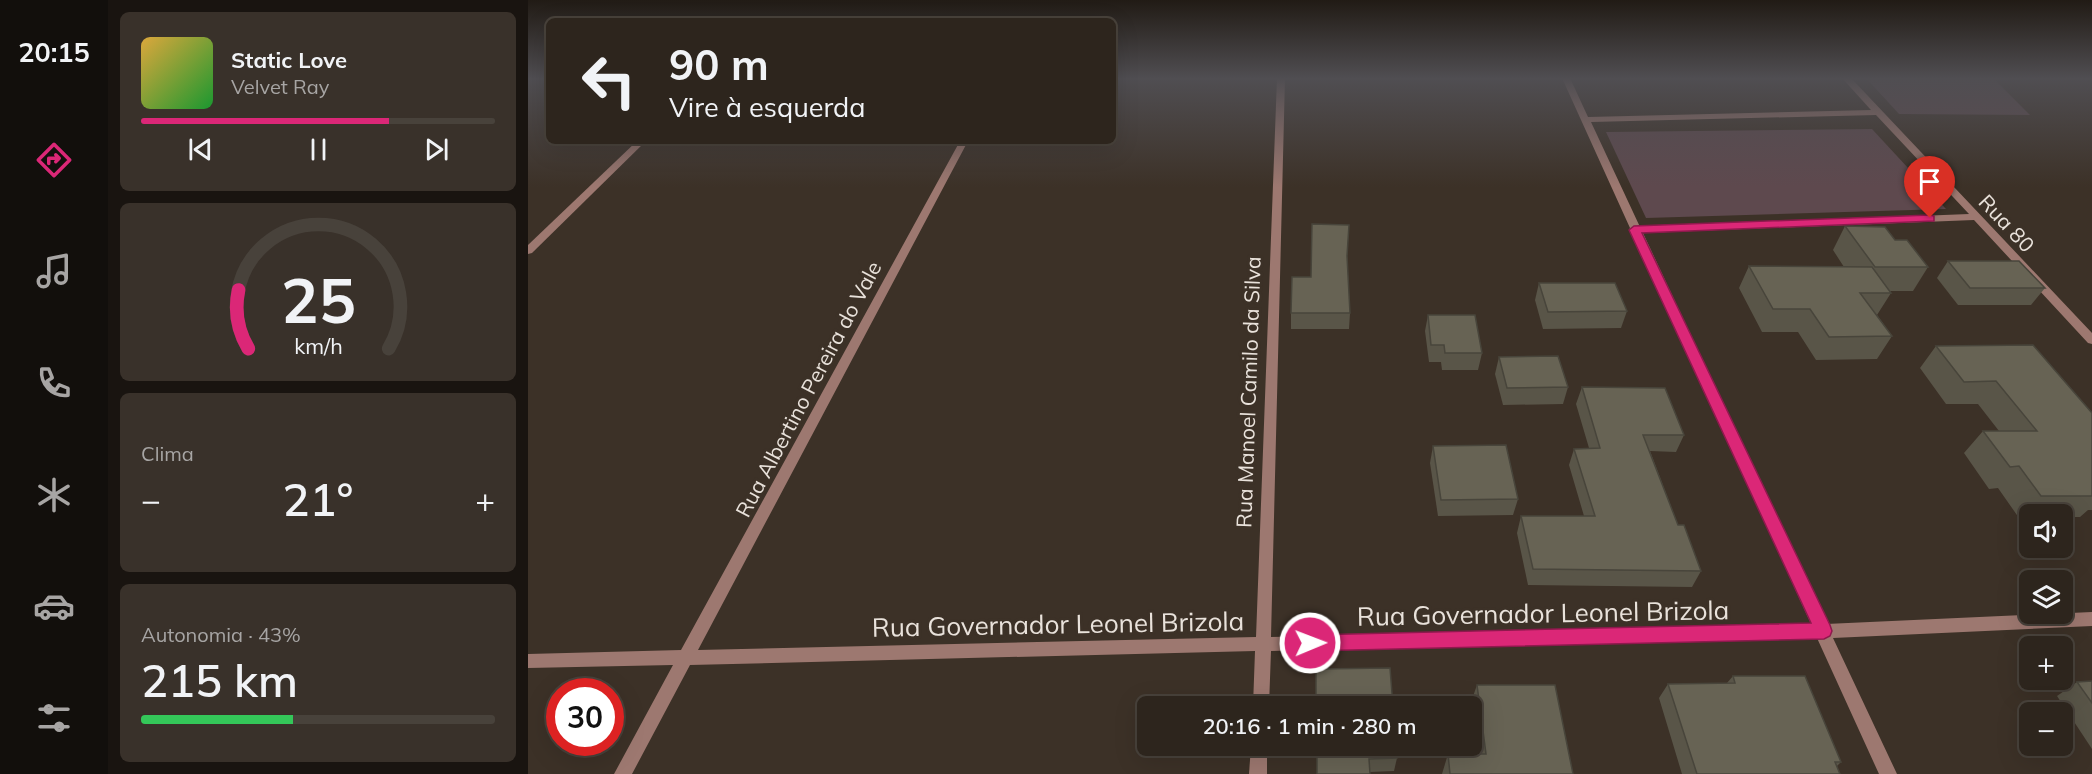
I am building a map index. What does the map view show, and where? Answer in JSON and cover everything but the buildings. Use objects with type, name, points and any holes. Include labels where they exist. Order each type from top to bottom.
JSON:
[{"type":"street","name":"Rua Manoel Camilo da Silva","points":[[1261,696],[1280,114]]},
{"type":"street","points":[[1582,114],[1634,230],[1824,631],[1888,774]]},
{"type":"street","points":[[1585,120],[1800,114]]},
{"type":"street","name":"Rua 80","points":[[1880,114],[2092,340]]},
{"type":"street","points":[[528,251],[639,144]]},
{"type":"street","name":"Rua Albertino Pereira do Vale","points":[[623,774],[962,144]]},
{"type":"street","points":[[1634,230],[1976,216]]},
{"type":"street","name":"Rua Governador Leonel Brizola","points":[[528,661],[1824,631],[2092,619]]},
{"type":"street","points":[[1258,774],[1259,756]]},
{"type":"shaded area","points":[[1915,114],[2029,114],[2030,115]]},
{"type":"shaded area","points":[[1872,129],[1946,209],[1646,218],[1606,132]]},
{"type":"route","points":[[1310,643],[1824,631],[1634,230],[1930,218]]}]
